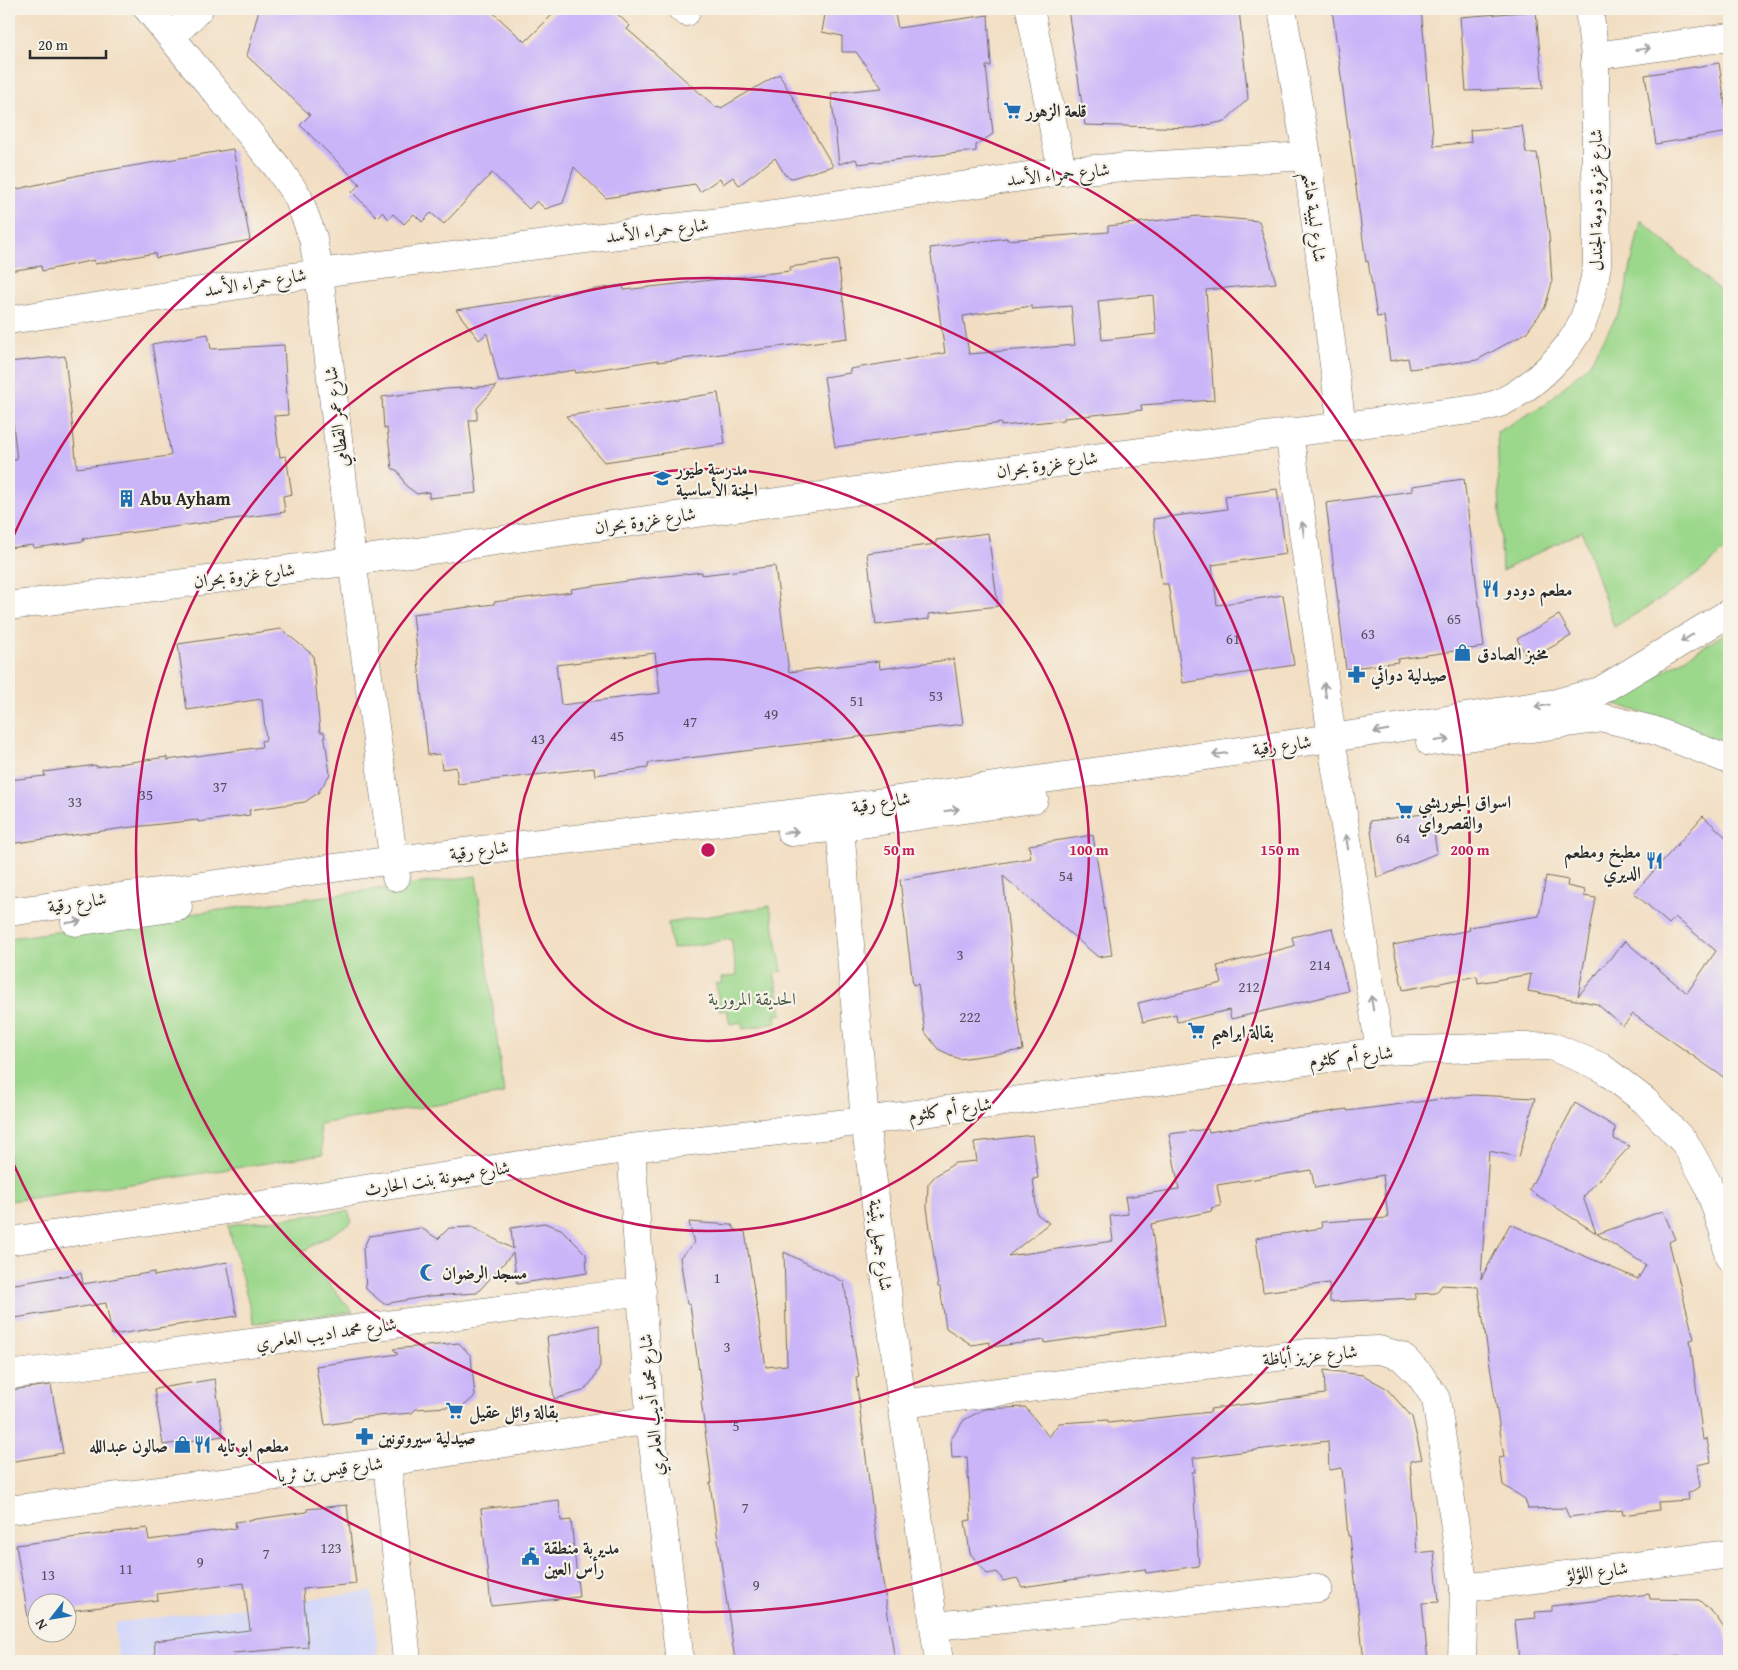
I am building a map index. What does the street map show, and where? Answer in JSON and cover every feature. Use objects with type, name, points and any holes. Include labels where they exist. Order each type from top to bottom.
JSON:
[{"type":"street","name":"شارع عمر القطامي","points":[[148,9],[278,168],[298,197],[313,238],[319,273],[352,561],[395,869]]},
{"type":"street","points":[[172,36],[199,9]]},
{"type":"street","points":[[1030,9],[1062,171]]},
{"type":"street","name":"شارع لبيبة هاشم","points":[[1282,9],[1307,156],[1342,427]]},
{"type":"street","name":"شارع غزوة دومة الجندل","points":[[1342,427],[1476,409],[1501,402],[1530,384],[1556,359],[1572,340],[1582,322],[1591,297],[1597,265],[1595,56],[1589,9]]},
{"type":"street","points":[[1595,56],[1729,37]]},
{"type":"street","name":"شارع حمراء الأسد","points":[[9,320],[319,273],[720,222],[1062,171],[1307,156]]},
{"type":"street","name":"شارع غزوة بحران","points":[[9,606],[352,561],[1101,456],[1342,427]]},
{"type":"street","points":[[1289,432],[1333,747],[1380,1051]]},
{"type":"street","name":"شارع رقية","points":[[9,912],[395,869],[840,827],[1333,747],[1556,704],[1600,691],[1729,613]]},
{"type":"street","name":"شارع رقية","points":[[9,931],[395,869],[841,808],[1333,747],[1604,718],[1653,730],[1729,760]]},
{"type":"street","name":"شارع جميل بثينة","points":[[840,827],[865,1121],[902,1404],[939,1661]]},
{"type":"street","name":"شارع أم كلثوم","points":[[865,1121],[1380,1051],[1551,1046],[1601,1067],[1646,1101],[1684,1144],[1707,1182],[1724,1232],[1729,1257]]},
{"type":"street","name":"شارع ميمونة بنت الحارث","points":[[9,1241],[242,1208],[631,1148],[865,1121]]},
{"type":"street","name":"شارع محمد أديب العامري","points":[[631,1148],[650,1420],[680,1661]]},
{"type":"street","name":"شارع محمد اديب العامري","points":[[9,1375],[642,1290]]},
{"type":"street","name":"شارع عزيز أباظة","points":[[902,1404],[1308,1354],[1379,1350],[1401,1356],[1420,1374],[1436,1399],[1464,1588],[1462,1661]]},
{"type":"street","name":"شارع قيس بن ثريا","points":[[9,1510],[387,1462],[650,1420]]},
{"type":"street","points":[[387,1462],[407,1661]]},
{"type":"street","name":"شارع اللؤلؤ","points":[[1464,1588],[1729,1554]]},
{"type":"street","points":[[935,1626],[1318,1588]]},
{"type":"shaded area","points":[[372,1591],[379,1661],[119,1661],[114,1623]]},
{"type":"green space","points":[[1641,220],[1729,299],[1729,545],[1717,558],[1689,580],[1660,600],[1614,627],[1582,531],[1502,571],[1497,432],[1544,405],[1590,363],[1622,307]]},
{"type":"green space","points":[[1729,631],[1729,749],[1674,724],[1613,703]]},
{"type":"green space","points":[[476,876],[504,1094],[319,1124],[323,1154],[9,1201],[9,938]]},
{"type":"green space","name":"الحديقة المرورية","points":[[770,906],[782,971],[774,973],[782,1014],[775,1015],[776,1023],[743,1029],[742,1022],[730,1024],[727,1010],[720,1011],[716,984],[722,983],[721,978],[737,975],[731,939],[672,949],[668,923]]},
{"type":"green space","points":[[348,1211],[352,1222],[302,1252],[353,1312],[254,1323],[228,1225]]},
{"type":"building","points":[[259,9],[489,9],[525,42],[558,9],[612,9],[630,26],[627,29],[717,108],[719,106],[721,108],[779,74],[833,166],[792,178],[785,175],[775,158],[739,185],[733,177],[723,184],[720,178],[700,192],[695,184],[606,198],[574,167],[563,203],[545,209],[537,201],[529,209],[492,173],[444,224],[431,213],[422,222],[414,214],[404,224],[393,214],[389,219],[382,212],[377,217],[352,192],[360,184],[300,125],[310,115],[247,56]]},
{"type":"building","points":[[826,9],[894,9],[898,28],[988,15],[991,66],[986,66],[993,134],[976,145],[976,151],[858,164],[856,159],[839,164],[831,93],[882,88],[856,52],[842,52],[842,36],[822,32]]},
{"type":"building","points":[[1068,9],[1239,9],[1248,99],[1225,121],[1193,128],[1085,125]]},
{"type":"building","points":[[1332,9],[1421,9],[1434,146],[1471,142],[1470,130],[1522,126],[1526,153],[1537,153],[1549,235],[1552,283],[1545,307],[1526,333],[1477,360],[1410,369],[1408,358],[1390,361],[1384,316],[1377,317],[1368,261],[1366,262]]},
{"type":"building","points":[[1536,11],[1543,88],[1466,91],[1460,17]]},
{"type":"building","points":[[1719,63],[1729,132],[1656,144],[1645,75]]},
{"type":"building","points":[[233,149],[250,240],[156,258],[155,253],[95,264],[94,260],[42,271],[41,266],[9,271],[9,191],[79,175]]},
{"type":"building","points":[[1199,216],[1259,221],[1276,283],[1206,290],[1214,400],[1141,405],[1142,410],[1001,426],[1001,423],[835,447],[824,377],[850,373],[850,369],[945,353],[930,248],[1007,238],[1007,240],[1108,232],[1108,226]],"holes":[[[1153,295],[1156,334],[1102,340],[1098,301]],[[1032,306],[1032,309],[1071,306],[1075,345],[969,354],[963,316]]]},
{"type":"building","points":[[838,260],[848,338],[658,362],[658,360],[576,373],[575,370],[499,382],[487,333],[479,340],[456,310],[623,285],[624,290],[790,271],[790,267]]},
{"type":"building","points":[[208,334],[211,349],[284,345],[288,415],[274,416],[280,457],[286,456],[292,494],[283,496],[285,512],[83,539],[84,541],[34,548],[33,545],[9,548],[9,460],[17,460],[9,388],[9,362],[65,356],[77,468],[169,456],[171,455],[152,344]]},
{"type":"building","points":[[497,386],[477,408],[477,420],[469,420],[477,493],[429,498],[429,492],[417,494],[406,486],[398,471],[392,468],[387,428],[384,429],[382,397],[446,389]]},
{"type":"building","points":[[718,393],[725,444],[604,462],[566,416]]},
{"type":"building","points":[[1464,479],[1484,647],[1398,659],[1398,662],[1346,669],[1326,503],[1412,491],[1412,486]]},
{"type":"building","points":[[1277,489],[1286,554],[1212,565],[1217,605],[1283,595],[1294,665],[1183,683],[1168,584],[1162,584],[1153,519],[1227,509],[1225,496]]},
{"type":"building","points":[[988,533],[998,606],[929,614],[929,619],[876,625],[867,553],[936,544],[936,540]]},
{"type":"building","points":[[775,566],[789,672],[879,661],[880,669],[954,659],[963,724],[648,763],[648,768],[595,775],[594,768],[458,784],[456,767],[442,769],[440,754],[428,755],[413,614],[494,604],[494,602],[572,592],[571,589],[649,578],[702,572],[702,575]],"holes":[[[655,653],[660,693],[561,705],[556,665]]]},
{"type":"building","points":[[1559,615],[1571,636],[1529,660],[1517,639]]},
{"type":"building","points":[[281,629],[313,655],[320,732],[324,732],[330,774],[318,793],[305,802],[249,810],[250,815],[198,822],[198,820],[124,828],[9,844],[9,780],[45,776],[44,772],[96,765],[96,767],[167,757],[167,760],[262,747],[261,741],[266,740],[262,699],[187,710],[178,644]]},
{"type":"building","points":[[1431,813],[1437,853],[1377,878],[1370,821]]},
{"type":"building","points":[[1703,816],[1729,840],[1729,1081],[1633,1014],[1623,1026],[1597,1004],[1528,991],[1531,974],[1478,983],[1477,976],[1403,990],[1393,945],[1470,930],[1469,927],[1539,916],[1546,876],[1568,880],[1567,886],[1585,890],[1584,896],[1596,898],[1578,996],[1625,941],[1687,993],[1716,951],[1675,917],[1669,924],[1634,893]]},
{"type":"building","points":[[1093,835],[1112,955],[1098,957],[1003,876],[1013,971],[1011,971],[1023,1050],[959,1059],[938,1049],[925,1032],[918,984],[913,985],[900,880],[1031,858],[1029,845]]},
{"type":"building","points":[[1332,928],[1348,991],[1231,1019],[1229,1010],[1177,1022],[1176,1014],[1143,1022],[1138,1003],[1222,983],[1217,966],[1294,946],[1292,937]]},
{"type":"building","points":[[1473,1095],[1535,1098],[1519,1157],[1489,1151],[1481,1279],[1510,1224],[1638,1279],[1646,1265],[1597,1234],[1663,1211],[1675,1239],[1669,1242],[1694,1339],[1690,1340],[1703,1440],[1707,1439],[1711,1462],[1697,1465],[1700,1487],[1688,1493],[1689,1500],[1658,1502],[1659,1510],[1623,1515],[1622,1510],[1569,1517],[1565,1508],[1528,1509],[1525,1499],[1503,1485],[1499,1458],[1504,1457],[1478,1287],[1442,1285],[1436,1293],[1415,1294],[1415,1298],[1330,1302],[1329,1283],[1263,1292],[1256,1238],[1322,1228],[1321,1222],[1388,1218],[1383,1175],[1315,1188],[1311,1170],[1217,1185],[1221,1206],[1211,1208],[1212,1211],[1151,1224],[1166,1325],[1045,1343],[1045,1340],[991,1347],[989,1342],[972,1345],[946,1328],[940,1287],[938,1287],[927,1207],[928,1184],[935,1176],[955,1163],[977,1161],[974,1142],[1032,1135],[1038,1178],[1033,1179],[1037,1214],[1049,1223],[1008,1256],[1113,1241],[1110,1216],[1128,1214],[1125,1197],[1179,1189],[1169,1134],[1208,1129],[1209,1132],[1347,1109],[1347,1111]]},
{"type":"building","points":[[1575,1103],[1615,1127],[1614,1139],[1630,1146],[1583,1197],[1596,1233],[1529,1190]]},
{"type":"building","points":[[689,1222],[732,1225],[735,1230],[745,1232],[766,1367],[787,1365],[784,1252],[844,1282],[859,1377],[856,1378],[875,1529],[895,1661],[735,1661],[710,1483],[712,1483],[701,1401],[703,1401],[690,1304],[687,1304],[680,1257],[694,1244]]},
{"type":"building","name":"مسجد الرضوان","points":[[544,1223],[561,1229],[586,1254],[587,1273],[517,1284],[513,1253],[477,1293],[430,1296],[384,1304],[366,1289],[363,1249],[369,1236],[421,1228],[438,1239],[449,1228],[472,1227],[513,1249],[511,1228]]},
{"type":"building","points":[[227,1262],[237,1316],[112,1335],[106,1303],[9,1319],[9,1285],[81,1273],[83,1284],[154,1272],[154,1276]]},
{"type":"building","points":[[599,1325],[600,1366],[592,1381],[583,1391],[554,1399],[547,1337]]},
{"type":"building","points":[[459,1343],[471,1356],[475,1396],[464,1406],[416,1409],[412,1413],[354,1418],[351,1421],[325,1425],[316,1366],[398,1354],[393,1349]]},
{"type":"building","points":[[1324,1370],[1363,1375],[1386,1388],[1412,1417],[1422,1459],[1410,1461],[1417,1553],[1434,1551],[1439,1602],[1422,1603],[1428,1661],[1364,1661],[1350,1536],[1348,1536],[1342,1468],[1329,1470],[1328,1441],[1193,1458],[1195,1472],[1192,1472],[1199,1566],[1146,1573],[1145,1569],[1022,1587],[1017,1578],[1003,1581],[997,1572],[987,1574],[970,1553],[965,1521],[971,1520],[967,1457],[952,1458],[951,1439],[964,1420],[984,1409],[1025,1407],[1049,1437],[1059,1423],[1108,1420],[1108,1423],[1211,1412],[1210,1409],[1325,1394]]},
{"type":"building","points":[[215,1379],[223,1436],[163,1445],[154,1389]]},
{"type":"building","points":[[51,1385],[63,1453],[9,1462],[9,1390]]},
{"type":"building","name":"مديرية منطقة رأس العين","points":[[559,1500],[561,1521],[571,1520],[579,1597],[491,1606],[481,1509]]},
{"type":"building","points":[[347,1505],[356,1584],[303,1589],[308,1647],[233,1653],[235,1661],[156,1661],[154,1641],[250,1630],[244,1583],[157,1594],[158,1600],[78,1610],[78,1592],[28,1592],[28,1617],[16,1545],[147,1528],[149,1540],[236,1528],[235,1522],[307,1512],[307,1509]]},
{"type":"building","points":[[1649,1594],[1650,1599],[1699,1600],[1715,1615],[1724,1628],[1729,1644],[1729,1661],[1680,1661],[1679,1656],[1654,1661],[1519,1661],[1515,1620],[1536,1618],[1535,1612],[1552,1611],[1552,1606]]},
{"type":"place","name":"قلعة الزهور","points":[[1012,110]]},
{"type":"place","name":"مدرسة طيور الجنة الأساسية","points":[[662,478]]},
{"type":"place","name":"Abu Ayham","points":[[126,498]]},
{"type":"place","name":"مطعم دودو","points":[[1491,589]]},
{"type":"place","name":"مخبز الصادق","points":[[1463,653]]},
{"type":"place","name":"صيدلية دوائي","points":[[1357,674]]},
{"type":"place","name":"اسواق الجوريشي والقصرواي","points":[[1404,811]]},
{"type":"place","name":"مطبخ ومطعم الديري","points":[[1655,861]]},
{"type":"place","name":"بقالة ابراهيم","points":[[1197,1031]]},
{"type":"place","name":"مسجد الرضوان","points":[[428,1272]]},
{"type":"place","name":"بقالة وائل عقيل","points":[[455,1411]]},
{"type":"place","name":"صيدلية سيروتونين","points":[[364,1437]]},
{"type":"place","name":"صالون عبدالله","points":[[182,1445]]},
{"type":"place","name":"مطعم ابو تايه","points":[[203,1445]]},
{"type":"place","name":"مديرية منطقة رأس العين","points":[[530,1557]]}]
